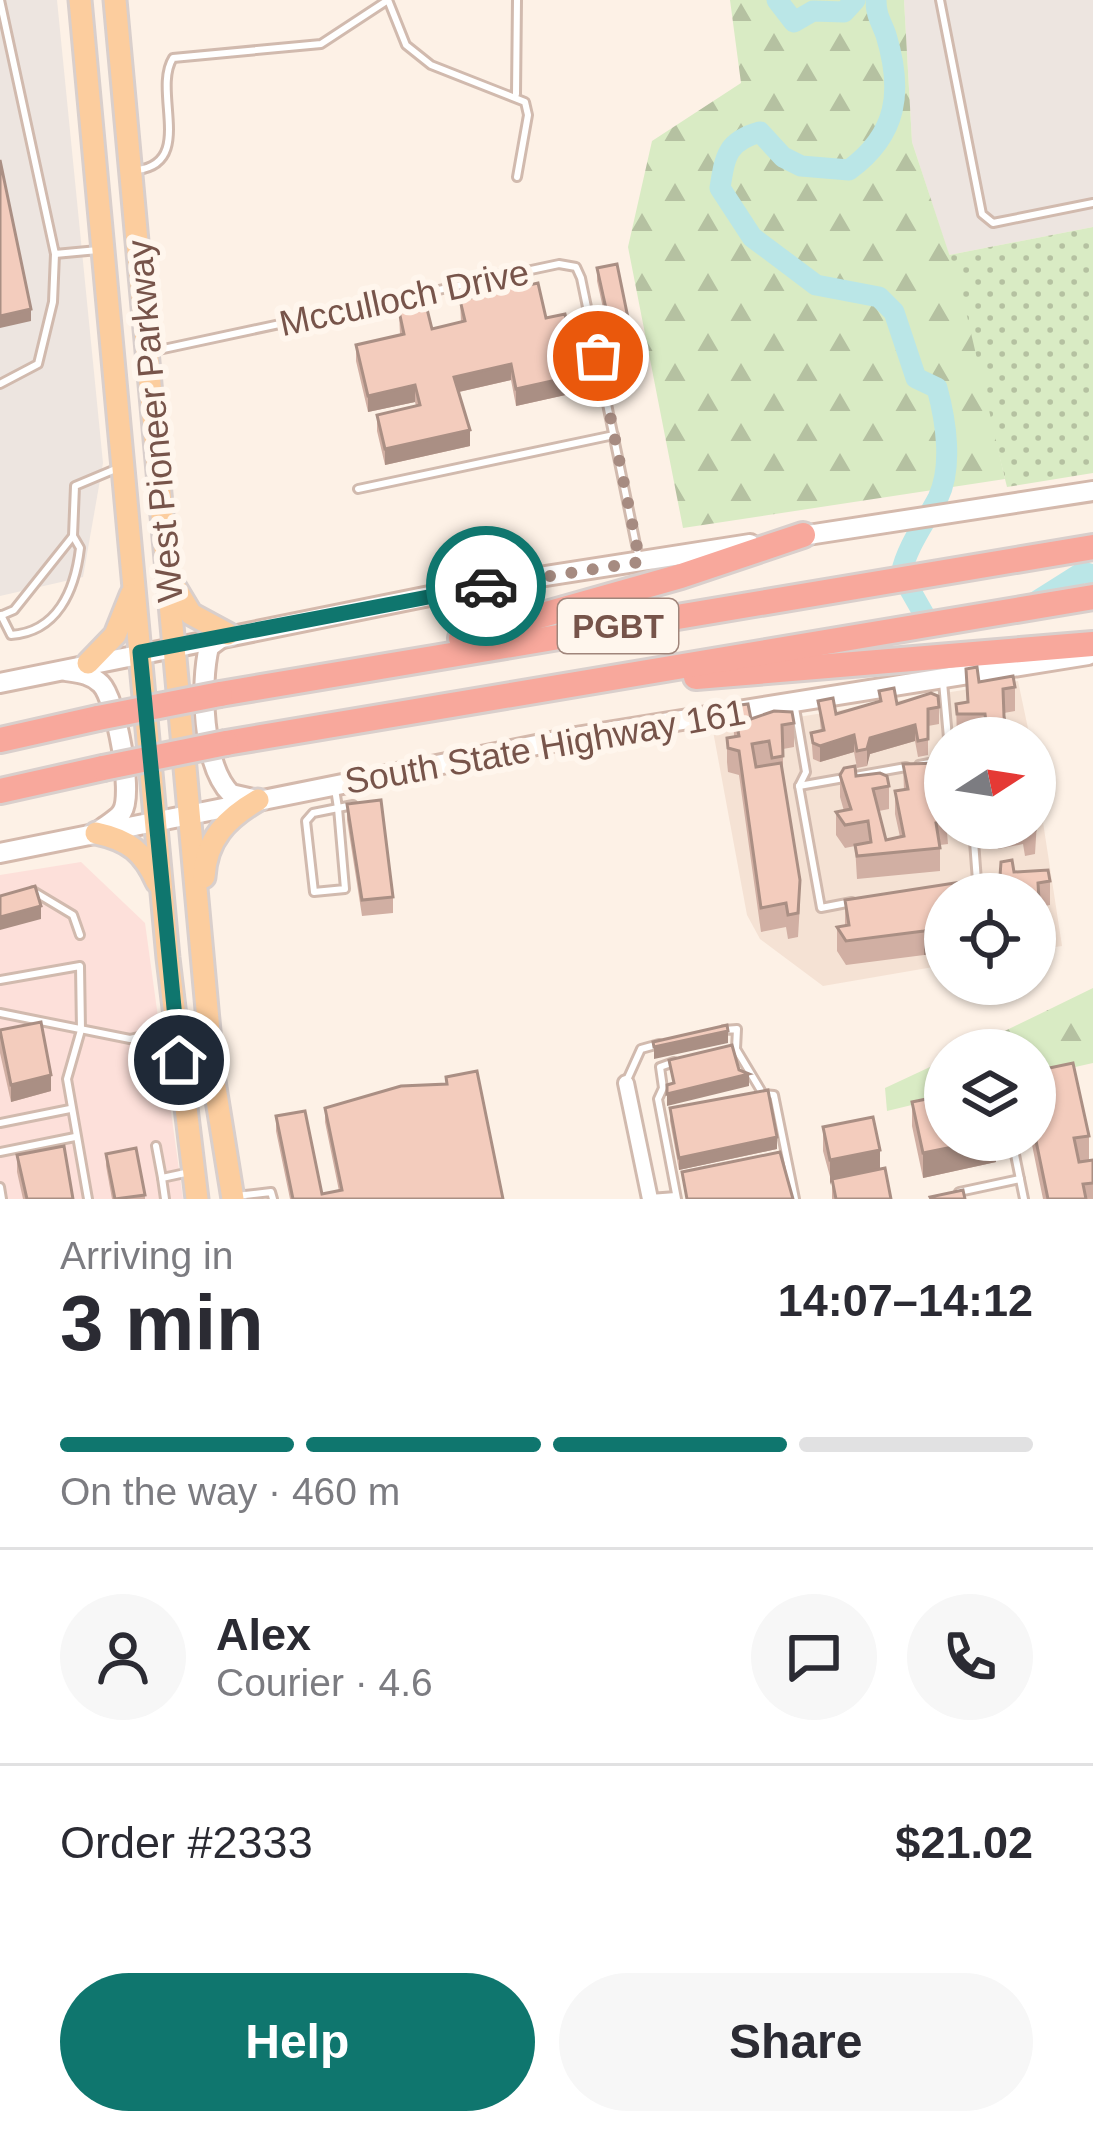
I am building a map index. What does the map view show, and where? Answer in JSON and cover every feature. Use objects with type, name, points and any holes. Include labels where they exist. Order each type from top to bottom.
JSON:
[{"type":"highway","points":[[374,667],[802,535]]},
{"type":"highway","name":"PGBT","points":[[0,740],[220,694],[1093,547]]},
{"type":"highway","name":"PGBT","points":[[0,791],[226,743],[898,626],[1093,597]]},
{"type":"highway","points":[[550,690],[1093,644]]},
{"type":"main road","name":"West Pioneer Parkway","points":[[80,0],[163,895],[197,1199]]},
{"type":"main road","name":"West Pioneer Parkway","points":[[115,0],[213,1075],[233,1198]]},
{"type":"main road","points":[[101,250],[137,248]]},
{"type":"main road","points":[[0,683],[228,634],[802,535],[1093,491]]},
{"type":"main road","points":[[168,574],[191,614],[228,634]]},
{"type":"main road","points":[[88,663],[116,634],[133,583]]},
{"type":"main road","points":[[228,634],[209,646],[205,664],[214,765],[230,794],[258,800]]},
{"type":"main road","name":"South State Highway 161","points":[[0,853],[334,785],[379,782],[794,701],[1093,654]]},
{"type":"main road","points":[[61,670],[86,674],[101,684],[111,701],[128,788],[122,812],[96,833]]},
{"type":"main road","points":[[200,913],[213,841],[234,814],[258,800]]},
{"type":"main road","points":[[96,833],[117,838],[142,853],[163,895]]},
{"type":"main road","points":[[183,1092],[208,1189],[216,1198],[233,1198]]},
{"type":"street","points":[[626,1083],[649,1199]]},
{"type":"lane","points":[[0,0],[56,254],[53,302],[38,364],[0,384]]},
{"type":"lane","points":[[130,171],[158,161],[170,143],[166,73],[173,58],[321,44],[388,0],[406,45],[431,65],[516,94]]},
{"type":"lane","points":[[517,0],[516,94],[528,115],[517,177]]},
{"type":"lane","points":[[940,0],[982,214],[992,223],[1093,203]]},
{"type":"lane","points":[[56,254],[101,250]]},
{"type":"lane","name":"Mcculloch Drive","points":[[148,353],[559,264],[576,267],[640,562]]},
{"type":"lane","points":[[358,489],[614,435]]},
{"type":"lane","points":[[73,536],[14,610],[0,615],[11,635],[36,634],[54,621],[78,568],[80,548],[73,536],[75,486],[122,466]]},
{"type":"lane","points":[[944,678],[940,691],[944,717]]},
{"type":"lane","points":[[794,701],[806,772],[799,786],[821,908],[865,900]]},
{"type":"lane","points":[[799,786],[924,764]]},
{"type":"lane","points":[[334,785],[338,808],[345,889],[314,892],[306,821],[313,813],[338,808],[359,804]]},
{"type":"lane","points":[[18,894],[37,891],[73,915],[80,935]]},
{"type":"lane","points":[[0,980],[80,966],[81,1030],[67,1078],[88,1199]]},
{"type":"lane","points":[[0,1013],[130,1039],[176,1028]]},
{"type":"lane","points":[[713,1032],[734,1028],[736,1049],[763,1094]]},
{"type":"lane","points":[[626,1083],[641,1048],[672,1042]]},
{"type":"lane","points":[[717,1053],[736,1049]]},
{"type":"lane","points":[[649,1199],[677,1197],[661,1115],[660,1066],[680,1061]]},
{"type":"lane","points":[[742,1098],[774,1094],[795,1199]]},
{"type":"lane","points":[[0,1123],[70,1108]]},
{"type":"lane","points":[[661,1115],[681,1111]]},
{"type":"lane","points":[[0,1153],[76,1137]]},
{"type":"lane","points":[[156,1146],[165,1199]]},
{"type":"lane","points":[[764,1160],[786,1155]]},
{"type":"lane","points":[[1016,1161],[1024,1199]]},
{"type":"lane","points":[[162,1178],[194,1171]]},
{"type":"lane","points":[[673,1179],[696,1174]]},
{"type":"lane","points":[[945,1195],[1020,1179]]},
{"type":"lane","points":[[0,1187],[2,1199]]},
{"type":"lane","points":[[233,1198],[271,1192],[273,1199]]},
{"type":"shaded area","points":[[0,0],[57,0],[103,463],[83,577],[0,596]]},
{"type":"shaded area","points":[[904,0],[1093,0],[1093,227],[949,255],[912,142]]},
{"type":"shaded area","points":[[1018,681],[1026,717],[924,717],[924,849],[1047,849],[1051,873],[924,873],[924,969],[823,986],[760,939],[747,915],[713,731]]},
{"type":"shaded area","points":[[81,862],[145,923],[183,1199],[0,1199],[0,875]]},
{"type":"shaded area","points":[[1056,907],[1062,946],[1056,947]]},
{"type":"green space","points":[[730,0],[904,0],[912,142],[961,290],[1005,479],[683,528],[628,247],[652,141],[741,83]]},
{"type":"green space","points":[[1093,227],[1093,473],[1007,487],[949,255]]},
{"type":"green space","points":[[1093,988],[1093,1063],[1056,1071],[1056,1029],[1009,1029]]},
{"type":"green space","points":[[924,1070],[924,1102],[887,1111],[885,1088]]},
{"type":"building","points":[[0,160],[31,309],[0,316]]},
{"type":"building","points":[[617,264],[628,318],[609,322],[597,268]]},
{"type":"building","points":[[515,266],[520,287],[538,283],[546,318],[565,314],[579,375],[516,389],[511,364],[454,377],[470,430],[385,449],[377,415],[420,405],[415,385],[368,396],[356,345],[404,334],[399,311],[426,305],[432,329],[465,321],[460,300],[498,292],[493,271]]},
{"type":"building","points":[[977,667],[979,682],[1013,676],[1015,687],[1003,689],[1004,717],[957,714],[956,704],[968,702],[966,669]]},
{"type":"building","points":[[894,688],[897,704],[931,693],[938,696],[939,707],[928,709],[924,717],[924,740],[918,741],[915,725],[870,738],[867,749],[857,751],[854,735],[820,746],[813,743],[811,733],[824,730],[818,701],[833,698],[836,714],[881,701],[879,691]]},
{"type":"building","points":[[748,704],[751,719],[774,711],[792,712],[794,723],[782,725],[783,756],[772,758],[769,741],[752,744],[756,767],[781,763],[800,880],[798,913],[788,915],[786,903],[761,908],[739,751],[728,748],[727,738],[739,736],[733,706]]},
{"type":"building","points":[[903,764],[924,764],[924,849],[930,849],[857,856],[855,845],[871,842],[868,821],[845,825],[836,812],[851,809],[840,775],[844,768],[855,766],[856,776],[887,776],[889,786],[873,789],[886,840],[904,836],[895,791],[908,789]]},
{"type":"building","points":[[381,800],[393,897],[362,900],[347,804]]},
{"type":"building","points":[[1012,860],[1014,872],[1049,873],[1000,873],[1001,862]]},
{"type":"building","points":[[35,886],[41,906],[0,917],[0,896]]},
{"type":"building","points":[[924,888],[924,931],[846,941],[837,927],[849,925],[845,900]]},
{"type":"building","points":[[41,1022],[51,1075],[11,1085],[0,1030]]},
{"type":"building","points":[[727,1025],[728,1031],[654,1047],[653,1042]]},
{"type":"building","points":[[732,1045],[739,1070],[749,1074],[667,1094],[667,1085],[674,1083],[669,1060]]},
{"type":"building","points":[[1073,1063],[1089,1136],[1074,1138],[1079,1162],[1093,1160],[1093,1183],[1083,1184],[1086,1199],[1048,1199],[1040,1161],[1056,1161],[1056,1067]]},
{"type":"building","points":[[477,1071],[503,1199],[293,1199],[276,1116],[305,1111],[322,1194],[342,1190],[325,1108],[401,1086],[447,1084],[446,1077]]},
{"type":"building","points":[[768,1090],[777,1137],[679,1158],[670,1108]]},
{"type":"building","points":[[924,1100],[924,1153],[923,1153],[912,1102]]},
{"type":"building","points":[[873,1117],[880,1150],[830,1160],[823,1127]]},
{"type":"building","points":[[64,1146],[73,1199],[27,1199],[17,1155]]},
{"type":"building","points":[[136,1148],[145,1195],[115,1199],[106,1154]]},
{"type":"building","points":[[780,1152],[793,1199],[687,1199],[682,1172]]},
{"type":"building","points":[[885,1168],[891,1199],[836,1199],[832,1179]]},
{"type":"building","points":[[963,1190],[965,1199],[930,1197]]},
{"type":"waterway","points":[[777,0],[794,22],[813,11],[844,12],[855,0]]},
{"type":"waterway","points":[[876,0],[891,55],[895,93],[878,142],[849,170],[801,166],[783,157],[760,132],[734,145],[720,188],[752,237],[816,285],[879,297],[894,312],[916,378],[937,388],[947,458],[943,486],[901,574],[930,625],[942,623]]},
{"type":"waterway","points":[[1026,608],[1083,572],[1093,575]]},
{"type":"way so far","points":[[486,586],[640,562],[598,356]]},
{"type":"route","points":[[179,1060],[140,652],[486,586]]}]
